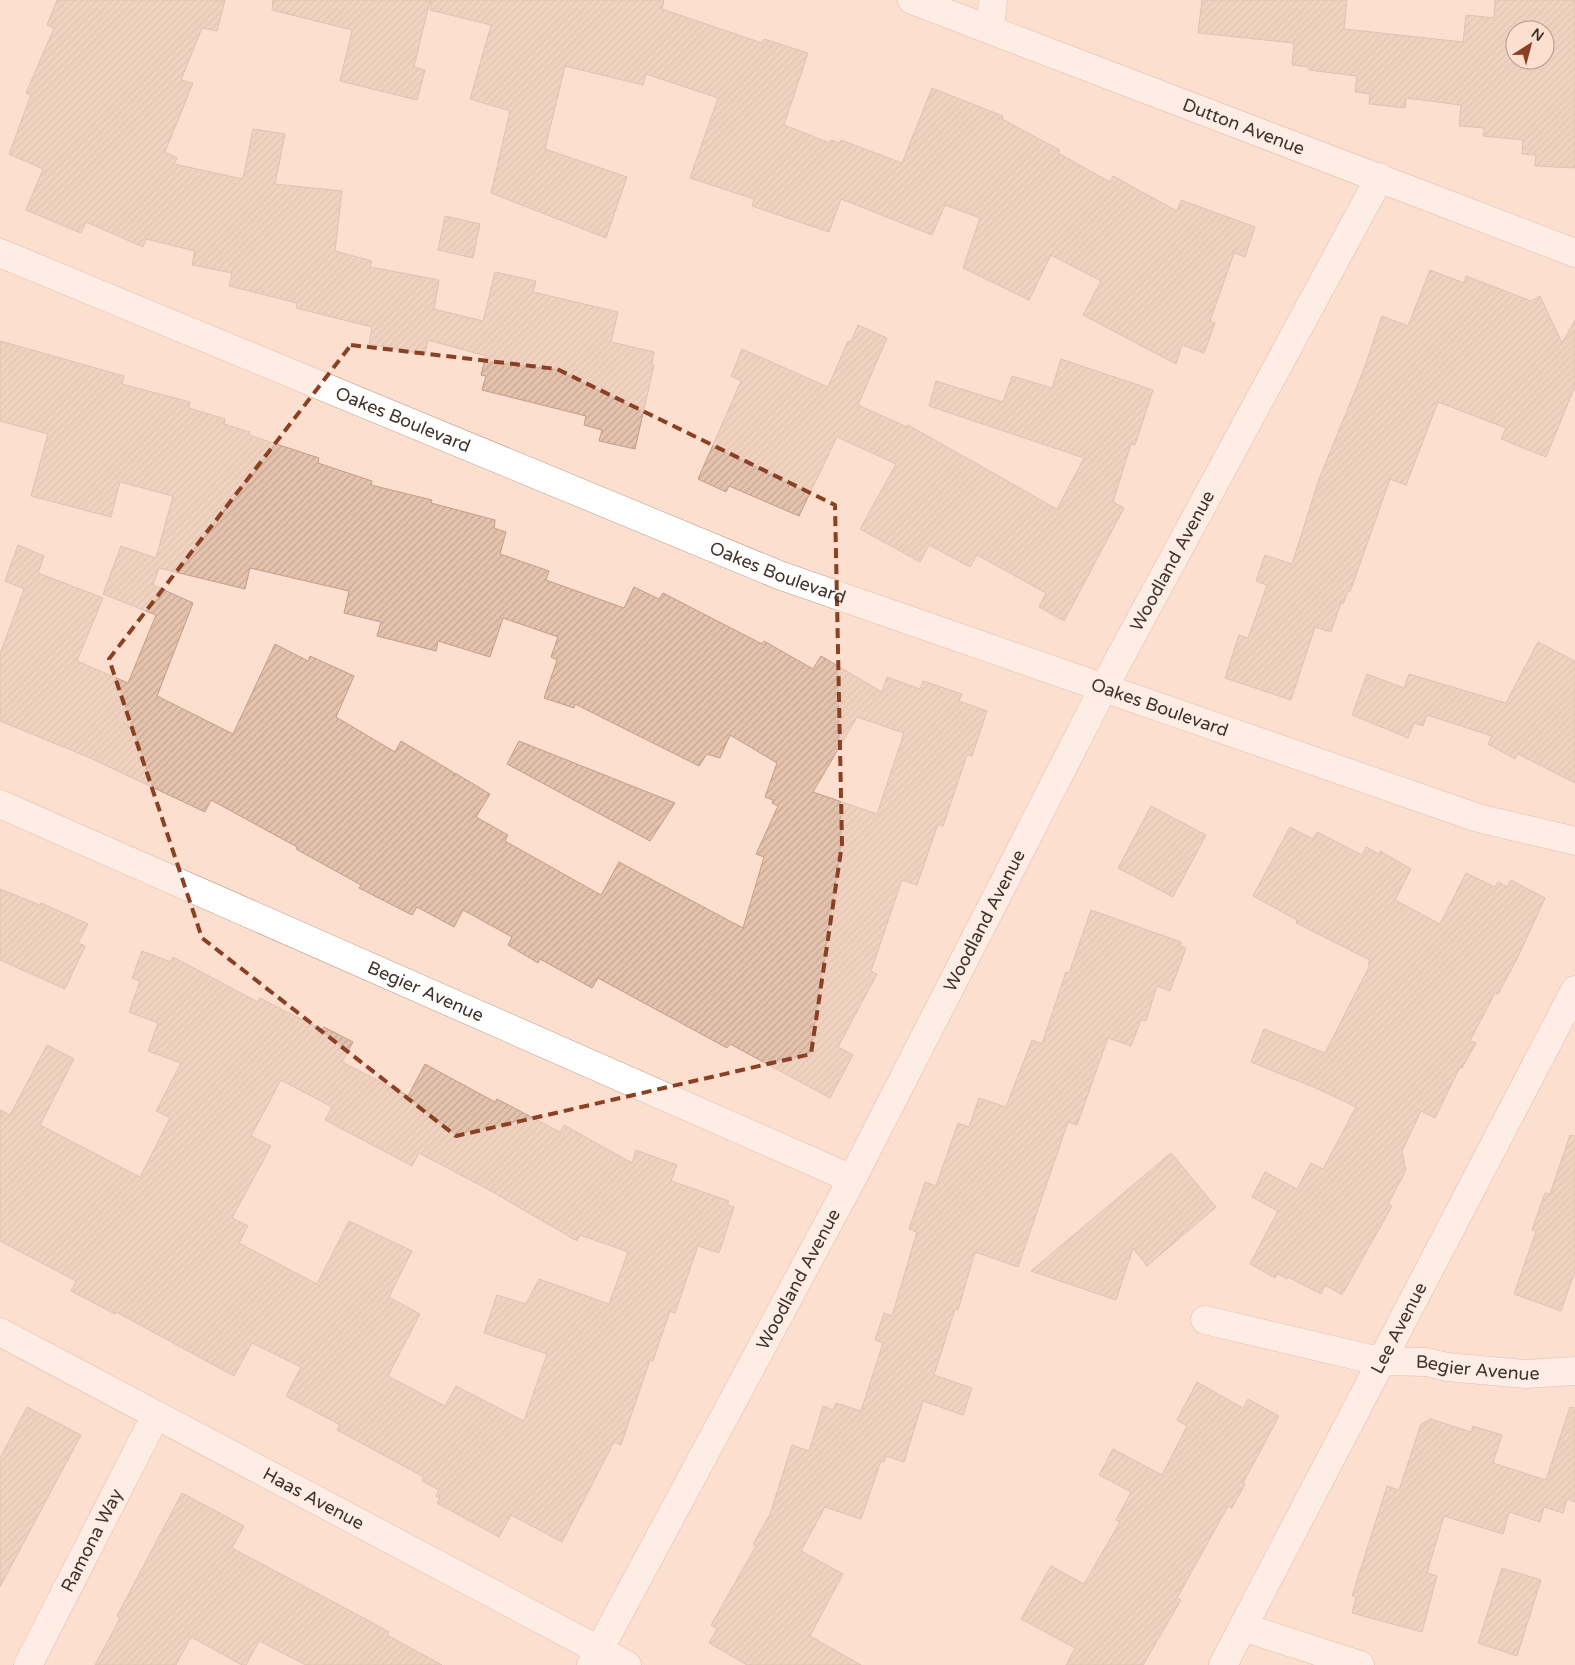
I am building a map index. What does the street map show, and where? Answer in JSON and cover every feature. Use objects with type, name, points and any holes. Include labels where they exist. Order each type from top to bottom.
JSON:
[{"type":"street","name":"Dutton Avenue","points":[[912,0],[1575,253]]},
{"type":"street","points":[[990,30],[993,0]]},
{"type":"street","name":"Woodland Avenue","points":[[594,1658],[852,1179],[1104,687],[1380,177]]},
{"type":"street","name":"Oakes Boulevard","points":[[0,253],[779,575],[1478,818],[1575,841]]},
{"type":"street","name":"Begier Avenue","points":[[0,804],[852,1179]]},
{"type":"street","name":"Lee Avenue","points":[[1223,1665],[1379,1362],[1575,990]]},
{"type":"street","name":"Begier Avenue","points":[[1205,1320],[1379,1362],[1427,1362],[1447,1367],[1526,1374],[1575,1371]]},
{"type":"street","name":"Haas Avenue","points":[[0,1332],[594,1658],[626,1665]]},
{"type":"street","name":"Ramona Way","points":[[28,1665],[155,1417]]},
{"type":"street","points":[[1243,1627],[1360,1665]]},
{"type":"highlighted area","points":[[351,345],[557,369],[835,505],[842,844],[811,1054],[456,1136],[202,938],[109,659]]},
{"type":"building","points":[[57,0],[225,0],[217,31],[202,28],[181,80],[193,83],[165,152],[177,158],[174,164],[243,179],[253,129],[285,134],[275,184],[342,191],[335,251],[372,261],[370,267],[439,280],[434,309],[483,321],[495,272],[536,281],[533,292],[618,312],[611,342],[654,352],[652,365],[654,365],[635,449],[599,441],[602,430],[584,425],[586,416],[482,390],[486,376],[481,375],[486,356],[428,340],[425,354],[369,344],[372,327],[296,308],[297,303],[229,286],[232,273],[192,265],[195,251],[146,239],[143,247],[86,222],[81,233],[26,210],[43,169],[9,154],[31,95],[26,93],[54,28],[47,25]]},
{"type":"building","points":[[273,0],[430,0],[414,67],[425,70],[417,100],[340,81],[352,30],[272,10]]},
{"type":"building","points":[[431,0],[664,0],[662,9],[762,43],[764,39],[808,53],[784,125],[830,143],[831,140],[840,143],[841,140],[902,163],[932,88],[1003,116],[1002,119],[1060,150],[1058,153],[1110,182],[1113,176],[1177,211],[1181,200],[1255,227],[1245,257],[1234,253],[1210,321],[1215,323],[1204,353],[1182,345],[1176,364],[1083,315],[1101,281],[1051,255],[1029,300],[963,268],[980,218],[945,205],[932,235],[841,199],[829,232],[752,206],[754,199],[690,178],[718,98],[646,74],[643,85],[565,66],[545,149],[627,177],[606,238],[491,193],[510,111],[470,99],[491,25],[430,10]]},
{"type":"building","points":[[1202,0],[1347,0],[1344,29],[1463,42],[1466,15],[1494,18],[1495,0],[1575,0],[1575,168],[1535,166],[1536,155],[1522,154],[1523,140],[1483,136],[1484,128],[1459,126],[1461,105],[1406,98],[1405,108],[1369,104],[1370,94],[1355,92],[1357,76],[1309,70],[1309,67],[1292,65],[1294,43],[1198,33]]},
{"type":"building","points":[[445,216],[480,224],[473,258],[438,250]]},
{"type":"building","points":[[1430,270],[1464,283],[1466,276],[1531,301],[1540,296],[1562,343],[1575,320],[1575,386],[1546,457],[1501,439],[1506,428],[1438,402],[1406,485],[1390,479],[1350,592],[1348,591],[1343,604],[1341,603],[1331,632],[1315,627],[1291,700],[1225,678],[1239,635],[1248,638],[1267,585],[1256,581],[1265,555],[1292,564],[1319,479],[1364,369],[1382,316],[1408,326]]},
{"type":"building","points":[[858,325],[887,338],[858,405],[907,427],[908,425],[1057,509],[1084,458],[929,406],[936,381],[1003,402],[1012,376],[1052,388],[1061,359],[1153,390],[1135,445],[1131,444],[1113,502],[1124,508],[1064,621],[1039,607],[1046,593],[977,555],[970,567],[929,545],[920,562],[860,529],[896,464],[837,437],[799,516],[729,486],[726,492],[698,479],[741,381],[731,376],[742,349],[828,387],[848,341],[851,342]]},
{"type":"building","points":[[0,341],[124,376],[122,384],[190,402],[189,408],[225,419],[224,424],[250,432],[249,435],[319,458],[318,463],[372,481],[371,485],[432,500],[431,503],[495,520],[494,528],[506,532],[500,554],[549,571],[546,580],[624,608],[634,587],[659,599],[663,593],[762,644],[764,641],[813,669],[821,656],[882,692],[887,677],[920,689],[923,681],[962,694],[959,701],[987,711],[972,756],[967,755],[943,826],[938,824],[917,885],[902,880],[871,971],[877,974],[838,1047],[853,1055],[830,1098],[730,1044],[727,1048],[598,978],[592,988],[540,959],[538,963],[508,945],[512,937],[463,910],[454,927],[417,907],[412,915],[359,888],[361,885],[296,849],[297,847],[211,800],[205,812],[88,757],[0,721],[0,654],[24,589],[5,581],[18,545],[44,556],[38,573],[103,598],[77,661],[128,683],[156,615],[103,594],[121,546],[156,558],[173,496],[120,482],[111,517],[31,496],[48,434],[0,421]],"holes":[[[159,568],[245,589],[250,568],[349,591],[344,613],[381,622],[377,636],[436,651],[438,641],[490,657],[503,618],[558,637],[551,657],[557,660],[544,698],[574,708],[575,704],[699,766],[707,754],[720,758],[730,735],[777,763],[765,797],[773,800],[772,803],[778,806],[756,854],[764,857],[743,928],[619,862],[601,895],[505,841],[508,835],[476,817],[490,794],[455,773],[454,776],[453,772],[401,741],[395,752],[336,717],[354,676],[310,656],[308,661],[275,644],[233,734],[157,696],[193,603],[153,585]],[[857,717],[904,733],[877,814],[813,792]]]},
{"type":"building","points":[[1538,642],[1575,661],[1575,783],[1518,754],[1515,759],[1488,744],[1492,736],[1427,715],[1423,726],[1414,723],[1408,738],[1352,715],[1367,674],[1404,688],[1409,674],[1506,703]]},
{"type":"building","points":[[519,741],[675,803],[650,841],[507,764]]},
{"type":"building","points":[[1151,806],[1206,835],[1173,897],[1118,868]]},
{"type":"building","points":[[1290,827],[1313,839],[1317,832],[1362,855],[1366,847],[1379,854],[1380,851],[1411,869],[1395,900],[1440,924],[1466,873],[1495,887],[1498,882],[1507,887],[1511,880],[1545,898],[1517,959],[1498,994],[1495,993],[1470,1041],[1476,1043],[1462,1068],[1460,1067],[1435,1118],[1421,1111],[1402,1151],[1406,1170],[1388,1204],[1392,1206],[1342,1295],[1325,1285],[1321,1294],[1288,1277],[1287,1279],[1278,1274],[1275,1278],[1250,1264],[1278,1211],[1252,1197],[1265,1172],[1297,1189],[1311,1163],[1323,1169],[1356,1107],[1318,1089],[1251,1062],[1264,1029],[1325,1053],[1370,965],[1368,964],[1370,960],[1296,923],[1297,920],[1253,896]]},
{"type":"building","points":[[0,889],[40,905],[41,903],[88,924],[78,943],[85,946],[65,989],[0,960]]},
{"type":"building","points":[[1091,910],[1181,942],[1180,946],[1186,948],[1170,991],[1157,986],[1146,1021],[1141,1020],[1131,1046],[1108,1038],[1077,1125],[1068,1122],[1018,1267],[975,1252],[958,1310],[955,1309],[934,1375],[972,1388],[963,1415],[923,1401],[904,1462],[886,1456],[884,1462],[881,1461],[861,1519],[825,1507],[801,1551],[843,1574],[810,1636],[861,1665],[747,1665],[709,1643],[717,1629],[711,1625],[756,1546],[753,1544],[770,1514],[792,1445],[809,1451],[823,1406],[833,1410],[836,1403],[861,1411],[883,1343],[875,1340],[884,1313],[892,1316],[917,1232],[909,1229],[925,1182],[936,1186],[958,1123],[969,1127],[979,1098],[1006,1107],[1032,1040],[1042,1044],[1066,972],[1069,973]]},
{"type":"building","points":[[142,951],[171,962],[173,957],[258,1002],[260,998],[322,1030],[324,1027],[353,1042],[342,1062],[408,1096],[425,1064],[495,1102],[497,1099],[560,1132],[564,1125],[632,1163],[636,1150],[677,1165],[671,1181],[729,1201],[727,1205],[734,1207],[719,1253],[698,1246],[675,1313],[670,1311],[653,1361],[650,1360],[621,1445],[614,1442],[562,1542],[511,1515],[499,1537],[437,1503],[440,1498],[436,1496],[439,1490],[422,1481],[424,1477],[337,1430],[340,1425],[286,1396],[301,1367],[252,1343],[234,1376],[116,1312],[115,1314],[71,1291],[76,1281],[0,1241],[0,1110],[10,1115],[47,1045],[74,1059],[40,1125],[140,1177],[170,1118],[156,1111],[181,1063],[148,1051],[158,1023],[129,1012],[140,981],[132,978]],"holes":[[[281,1080],[332,1107],[325,1120],[412,1166],[419,1153],[491,1191],[577,1241],[580,1235],[628,1252],[609,1304],[539,1279],[526,1304],[497,1295],[484,1333],[547,1354],[524,1421],[456,1386],[445,1406],[388,1376],[420,1314],[389,1297],[412,1251],[349,1221],[317,1284],[239,1243],[248,1226],[232,1218],[271,1146],[251,1136]]]},
{"type":"building","points":[[1570,1135],[1575,1136],[1575,1271],[1561,1311],[1514,1294],[1536,1231],[1532,1230],[1545,1193],[1550,1194]]},
{"type":"building","points":[[1171,1153],[1216,1207],[1147,1266],[1133,1248],[1116,1300],[1031,1271]]},
{"type":"building","points":[[1197,1382],[1243,1408],[1248,1399],[1279,1416],[1243,1483],[1245,1484],[1232,1508],[1228,1506],[1177,1598],[1181,1600],[1143,1665],[1066,1665],[1075,1648],[1021,1619],[1051,1566],[1084,1584],[1120,1522],[1116,1520],[1131,1492],[1099,1475],[1113,1449],[1162,1475],[1187,1426],[1177,1420]]},
{"type":"building","points":[[27,1407],[81,1435],[0,1587],[0,1458]]},
{"type":"building","points":[[1570,1407],[1575,1408],[1575,1502],[1567,1499],[1563,1513],[1544,1507],[1540,1522],[1509,1512],[1503,1534],[1444,1516],[1427,1573],[1437,1576],[1422,1632],[1352,1613],[1356,1597],[1352,1596],[1387,1486],[1399,1490],[1421,1424],[1431,1419],[1471,1432],[1473,1426],[1502,1435],[1493,1463],[1546,1480]]},
{"type":"building","points":[[182,1493],[244,1526],[232,1548],[373,1623],[389,1632],[387,1635],[442,1665],[306,1665],[259,1641],[246,1665],[242,1665],[191,1637],[176,1665],[95,1665],[120,1618],[117,1616]]},
{"type":"building","points":[[1502,1568],[1541,1580],[1517,1656],[1478,1643]]}]
